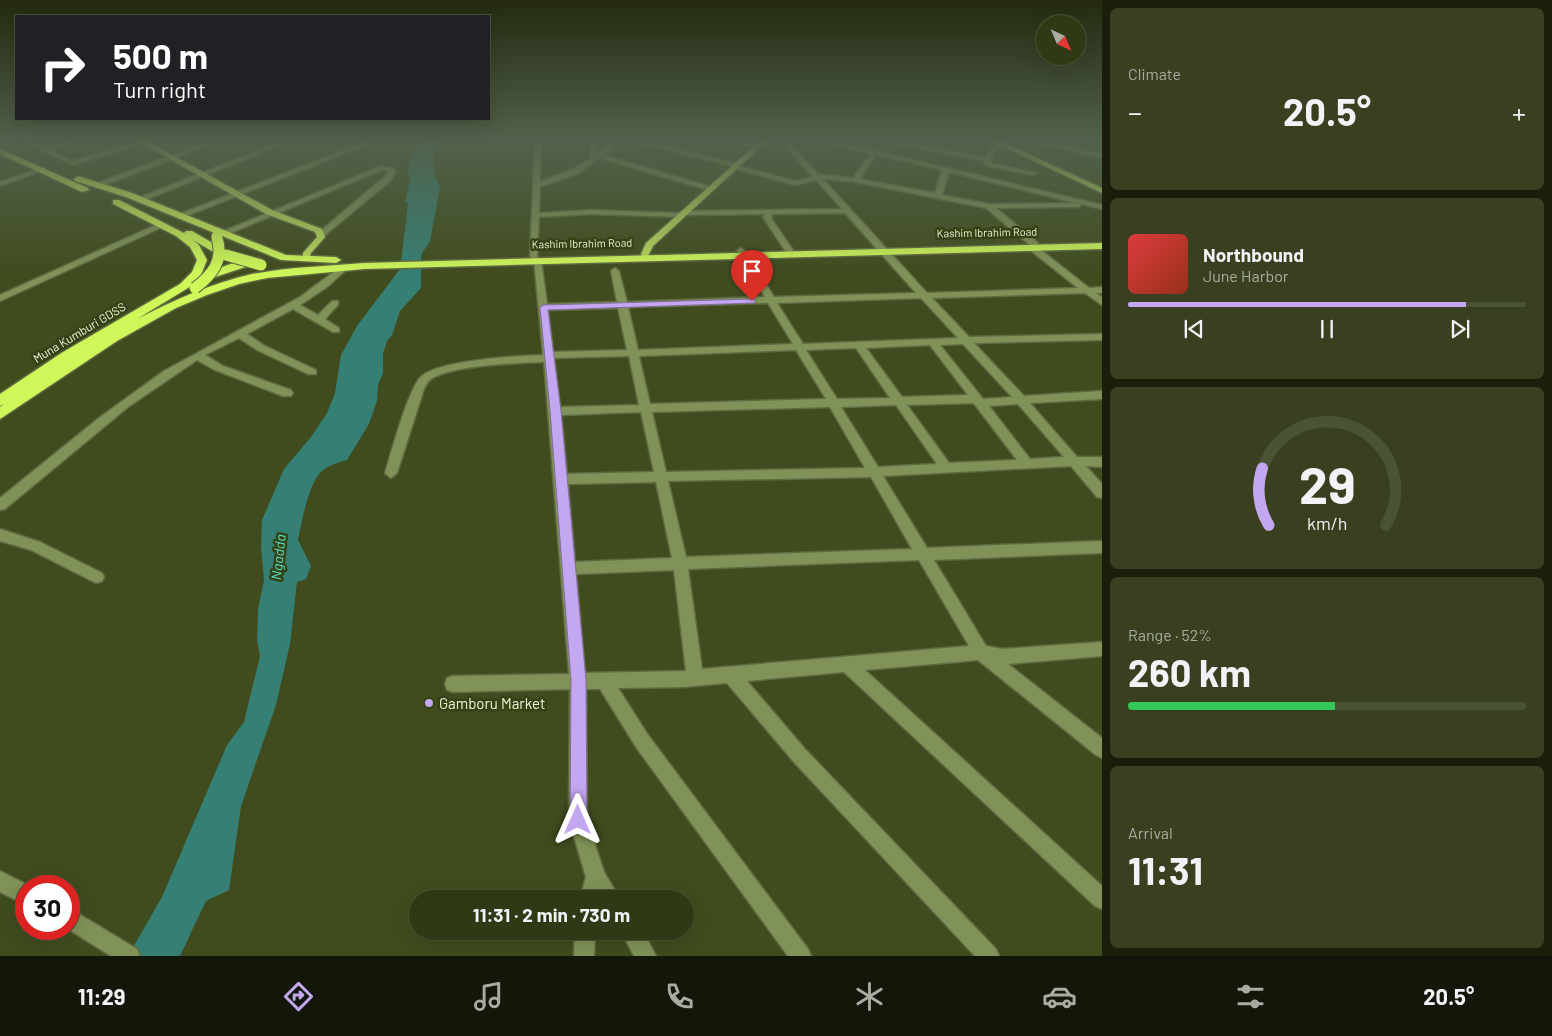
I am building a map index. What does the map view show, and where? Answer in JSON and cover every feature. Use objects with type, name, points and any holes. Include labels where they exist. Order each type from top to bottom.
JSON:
[{"type":"highway","points":[[85,186],[135,204],[226,255],[261,265],[368,264]]},
{"type":"highway","points":[[0,408],[30,384],[79,352],[211,273],[221,256],[220,235],[132,203],[93,186]]},
{"type":"highway","name":"Kashim Ibrahim Road","points":[[102,186],[135,204],[181,215],[220,235],[285,258],[368,264]]},
{"type":"highway","points":[[135,204],[143,217],[163,226],[194,245],[202,260],[213,266],[222,266],[236,261],[242,251],[238,240]]},
{"type":"highway","name":"Kashim Ibrahim Road","points":[[1034,246],[1102,242]]},
{"type":"highway","name":"Kashim Ibrahim Road","points":[[535,258],[742,253],[789,250],[1102,246]]},
{"type":"highway","name":"Kashim Ibrahim Road","points":[[209,291],[268,275],[368,264],[880,249]]},
{"type":"highway","points":[[185,289],[213,273],[236,265],[285,258]]},
{"type":"highway","points":[[185,289],[197,273],[202,260]]},
{"type":"highway","points":[[213,273],[224,286]]},
{"type":"highway","name":"Muna Kumburi GDSS","points":[[0,401],[25,381],[74,350],[185,289]]},
{"type":"highway","name":"Muna Kumburi GDSS","points":[[0,414],[40,386],[136,326],[209,291]]},
{"type":"main road","points":[[219,186],[269,212],[321,234],[315,245],[307,253],[306,259]]},
{"type":"main road","points":[[645,254],[649,245],[714,186]]},
{"type":"street","points":[[135,204],[177,186]]},
{"type":"street","points":[[181,215],[260,186]]},
{"type":"street","points":[[220,235],[269,212],[336,186]]},
{"type":"street","points":[[321,234],[379,186]]},
{"type":"street","points":[[538,186],[535,258],[544,307],[556,411],[578,680],[578,820],[596,877],[604,890]]},
{"type":"street","points":[[702,186],[711,188]]},
{"type":"street","points":[[822,186],[843,211],[926,296],[1021,400],[1102,493]]},
{"type":"street","points":[[823,186],[880,249]]},
{"type":"street","points":[[885,186],[989,206],[1092,204]]},
{"type":"street","points":[[938,196],[941,186]]},
{"type":"street","points":[[1015,186],[1102,208]]},
{"type":"street","points":[[989,206],[1102,302]]},
{"type":"street","points":[[536,215],[591,212],[683,214],[843,211]]},
{"type":"street","points":[[768,212],[770,215],[767,217],[789,250]]},
{"type":"street","points":[[0,298],[163,226]]},
{"type":"street","points":[[742,253],[875,472],[981,652],[1102,749]]},
{"type":"street","points":[[0,505],[169,372],[293,305],[326,284],[343,268]]},
{"type":"street","points":[[615,270],[680,563],[696,678]]},
{"type":"street","points":[[544,307],[1102,290]]},
{"type":"street","points":[[318,320],[335,303]]},
{"type":"street","points":[[293,305],[336,330]]},
{"type":"street","points":[[240,334],[261,348],[312,372]]},
{"type":"street","points":[[391,473],[423,381],[429,375],[457,369],[549,356],[800,348],[965,339],[1102,337]]},
{"type":"street","points":[[933,342],[1028,464]]},
{"type":"street","points":[[859,345],[946,468]]},
{"type":"street","points":[[199,356],[220,368],[287,393]]},
{"type":"street","points":[[556,411],[898,400],[1021,400],[1102,395]]},
{"type":"street","points":[[562,479],[875,472],[1074,461],[1100,463]]},
{"type":"street","points":[[0,535],[35,546],[97,577]]},
{"type":"street","points":[[570,568],[925,556],[1102,547]]},
{"type":"street","points":[[453,684],[696,678],[981,652],[1002,657],[1102,649]]},
{"type":"street","points":[[848,665],[1102,899]]},
{"type":"street","points":[[731,674],[799,755],[989,956]]},
{"type":"street","points":[[604,680],[642,741],[801,956]]},
{"type":"street","points":[[592,890],[596,877]]},
{"type":"street","points":[[0,881],[15,888]]},
{"type":"street","points":[[80,925],[130,956]]},
{"type":"street","points":[[584,956],[585,940]]},
{"type":"street","points":[[636,940],[646,956]]},
{"type":"water","name":"Ngadda","points":[[409,186],[440,187],[430,241],[421,255],[421,288],[400,311],[392,335],[387,341],[383,354],[383,373],[378,385],[377,401],[369,424],[347,460],[326,468],[320,473],[315,479],[308,496],[298,540],[311,566],[306,579],[297,582],[290,644],[276,705],[241,806],[229,890],[206,901],[180,956],[128,956],[162,897],[227,745],[244,722],[260,656],[257,640],[258,609],[264,580],[261,547],[262,520],[284,469],[311,437],[327,413],[335,393],[341,355],[357,326],[400,269],[408,204],[405,201]]},
{"type":"place","name":"Gamboru Market","points":[[429,703]]},
{"type":"route","points":[[578,820],[578,680],[556,411],[544,307],[752,301]]}]
